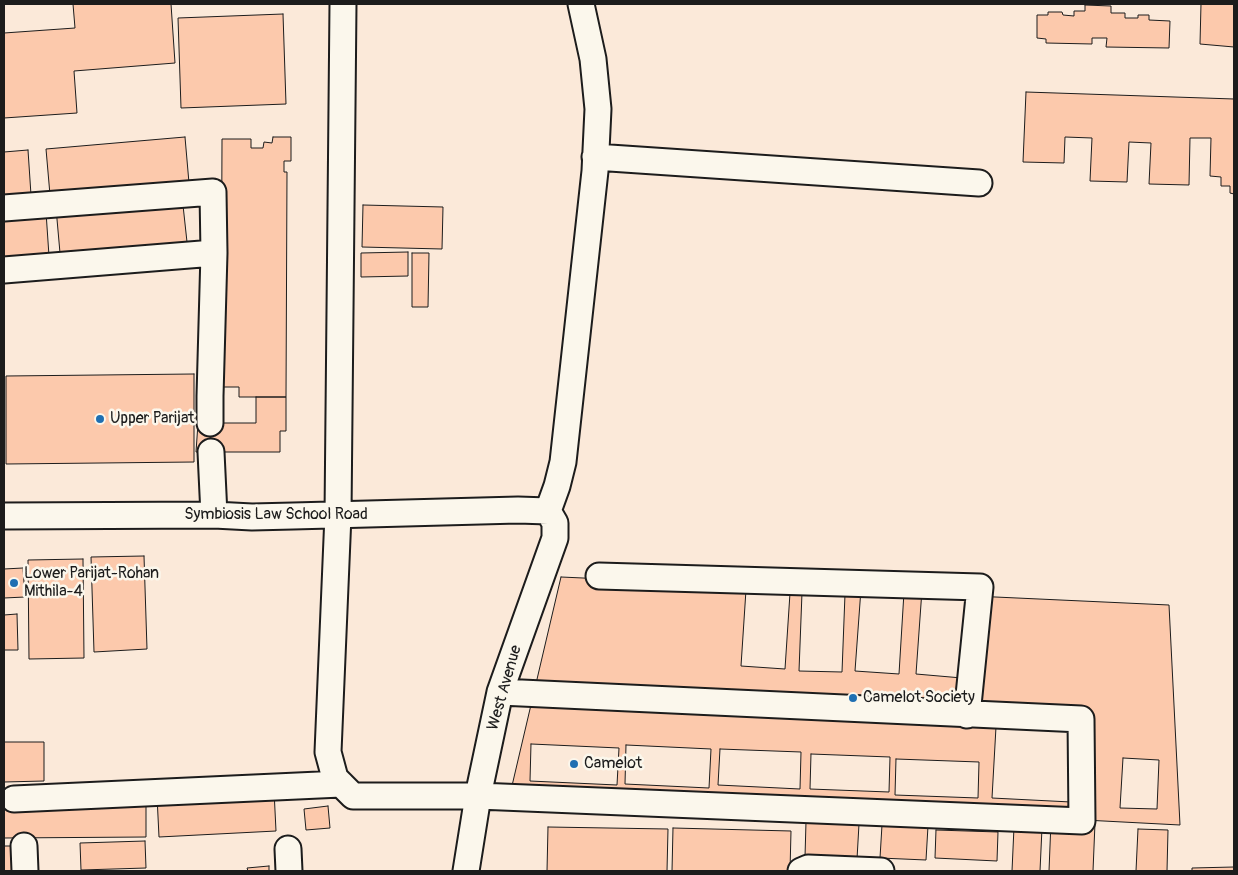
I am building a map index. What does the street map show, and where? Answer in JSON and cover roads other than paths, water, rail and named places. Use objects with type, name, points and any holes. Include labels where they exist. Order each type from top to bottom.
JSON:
[{"type":"street","points":[[343,4],[338,515],[328,752],[335,778],[353,796],[478,796],[1082,821],[1081,719],[500,692]]},
{"type":"street","points":[[548,511],[563,462],[595,157],[597,99],[593,59],[581,4]]},
{"type":"street","points":[[595,157],[979,183]]},
{"type":"street","points":[[4,208],[213,192],[214,253],[210,423]]},
{"type":"street","points":[[4,270],[214,253]]},
{"type":"street","points":[[211,452],[214,514]]},
{"type":"street","name":"Symbiosis Law School Road","points":[[4,516],[214,514],[252,517],[518,510],[548,511]]},
{"type":"street","name":"West Avenue","points":[[466,871],[478,796],[500,692],[555,538],[555,523],[548,511]]},
{"type":"street","points":[[599,576],[980,587],[967,714]]},
{"type":"street","points":[[14,799],[341,784]]},
{"type":"street","points":[[24,846],[25,871]]},
{"type":"street","points":[[802,871],[808,868],[881,871]]},
{"type":"place","name":"Upper Parijat","points":[[100,419]]},
{"type":"place","name":"Lower Parijat-Rohan Mithila-4","points":[[14,583]]},
{"type":"place","name":"Camelot Society","points":[[853,698]]},
{"type":"place","name":"Camelot","points":[[574,764]]}]
